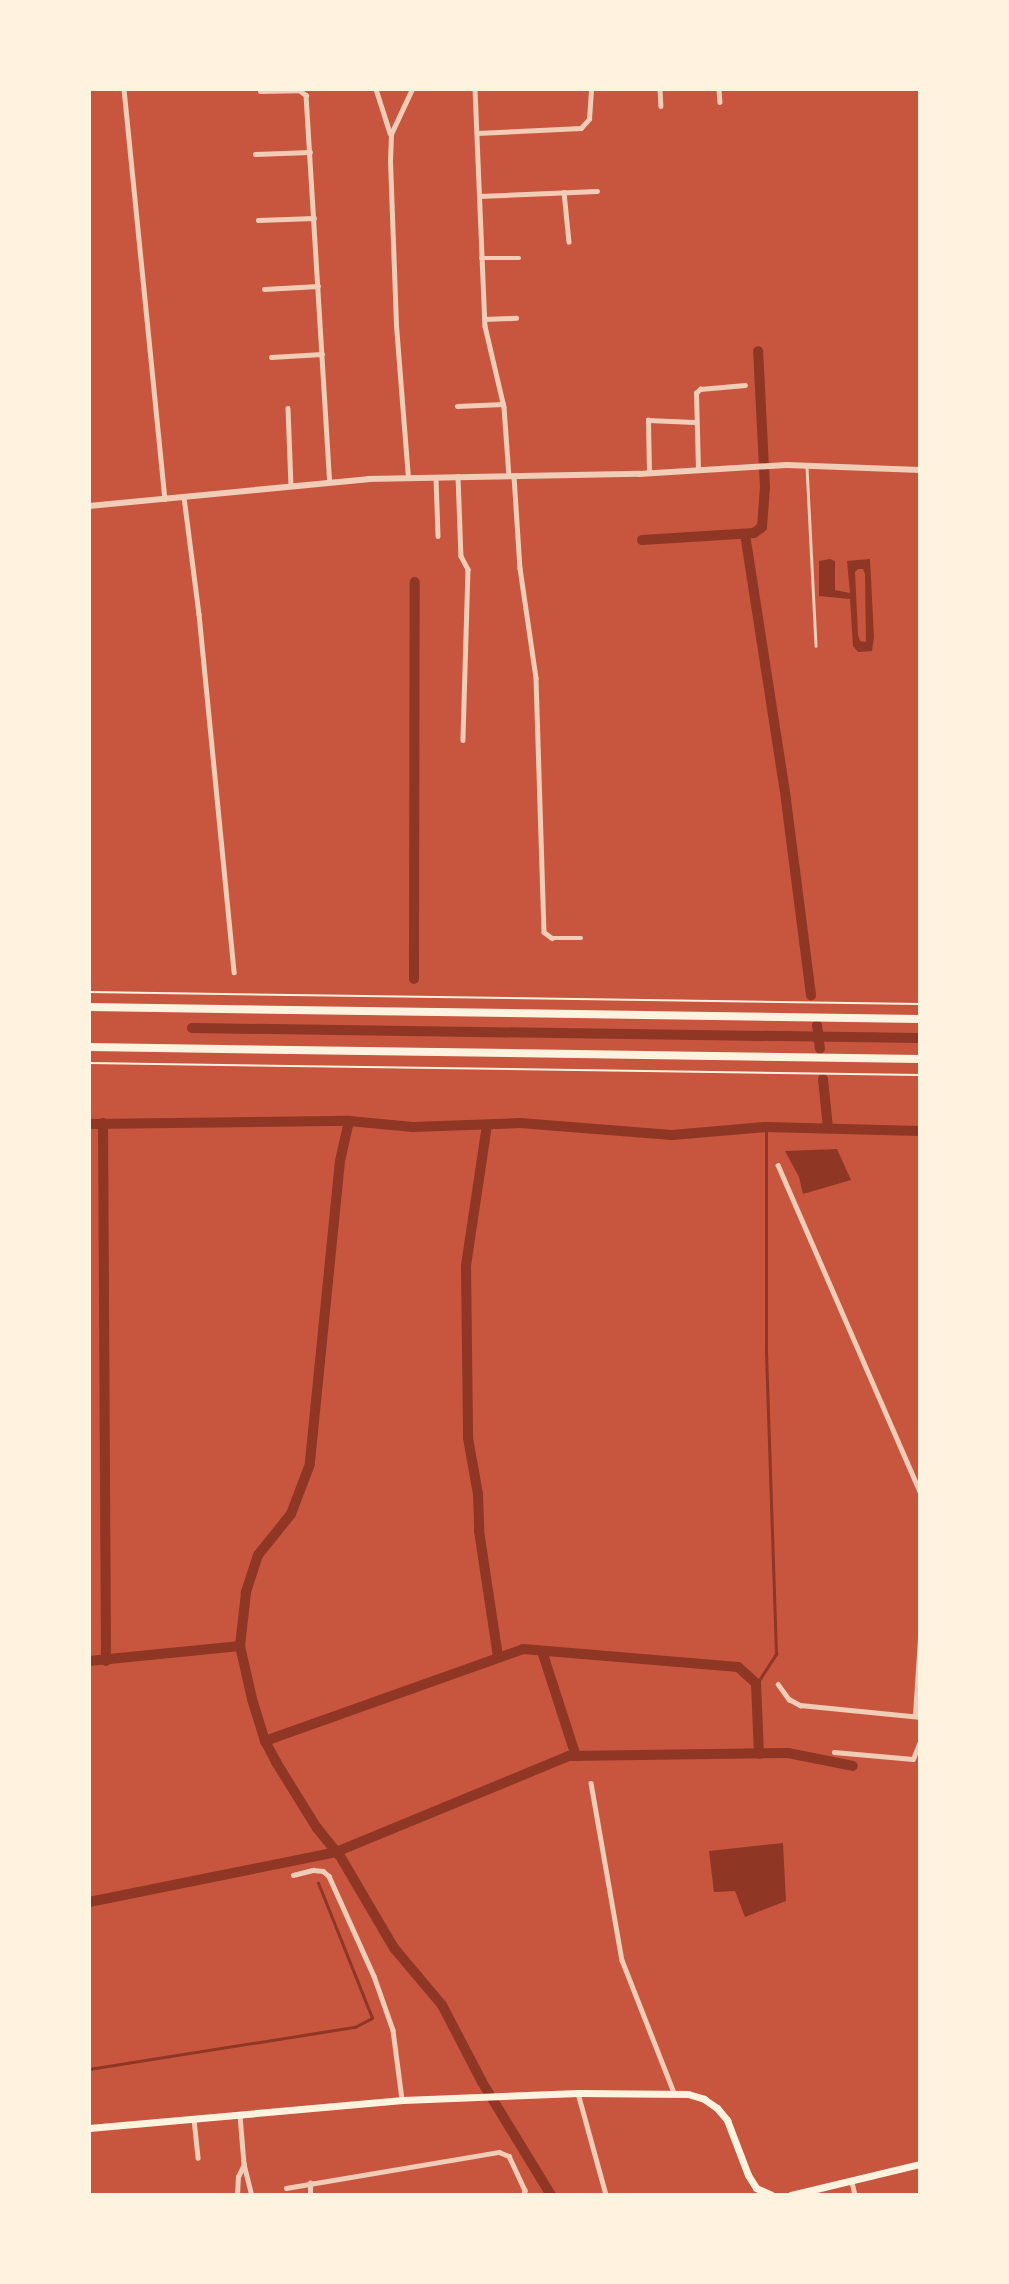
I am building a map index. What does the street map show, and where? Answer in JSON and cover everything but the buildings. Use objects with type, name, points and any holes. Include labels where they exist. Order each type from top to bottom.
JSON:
[{"type":"main road","points":[[89,1007],[920,1019]]},
{"type":"main road","points":[[89,1047],[920,1059]]},
{"type":"main road","points":[[89,2128],[402,2100],[508,2094],[674,2093],[704,2099],[717,2108],[727,2120],[748,2175],[766,2194]]},
{"type":"main road","points":[[791,2195],[920,2164]]},
{"type":"street","points":[[124,89],[165,499]]},
{"type":"street","points":[[376,89],[391,134],[396,316],[408,478]]},
{"type":"street","points":[[391,134],[412,89]]},
{"type":"street","points":[[475,89],[484,319],[503,404],[520,568],[536,678],[544,932],[552,939],[581,938]]},
{"type":"street","points":[[477,133],[581,128],[589,119],[591,89]]},
{"type":"street","points":[[660,89],[661,106]]},
{"type":"street","points":[[719,89],[720,102]]},
{"type":"street","points":[[260,91],[304,91],[330,482]]},
{"type":"street","points":[[255,154],[310,152]]},
{"type":"street","points":[[479,196],[597,191]]},
{"type":"street","points":[[564,192],[569,242]]},
{"type":"street","points":[[258,220],[314,218]]},
{"type":"street","points":[[481,258],[519,258]]},
{"type":"street","points":[[264,289],[318,286]]},
{"type":"street","points":[[484,319],[516,318]]},
{"type":"street","points":[[271,356],[322,354]]},
{"type":"street","points":[[698,470],[696,393],[700,389],[745,385]]},
{"type":"street","points":[[457,406],[503,404]]},
{"type":"street","points":[[288,408],[291,486]]},
{"type":"street","points":[[649,473],[648,420],[695,422]]},
{"type":"street","points":[[89,506],[330,482],[408,478],[649,473],[782,465],[920,470]]},
{"type":"street","points":[[458,476],[461,556],[468,569],[463,740]]},
{"type":"street","points":[[436,477],[438,536]]},
{"type":"street","points":[[184,497],[199,614],[234,972]]},
{"type":"street","points":[[778,1165],[920,1492]]},
{"type":"street","points":[[778,1684],[789,1699],[800,1705],[868,1714],[918,1716],[920,1637]]},
{"type":"street","points":[[913,1759],[920,1742]]},
{"type":"street","points":[[834,1752],[920,1759]]},
{"type":"street","points":[[591,1783],[619,1951],[674,2093]]},
{"type":"street","points":[[293,1875],[313,1870],[330,1875],[374,1976],[393,2030],[402,2100]]},
{"type":"street","points":[[578,2093],[607,2195]]},
{"type":"street","points":[[240,2115],[244,2164],[252,2195]]},
{"type":"street","points":[[194,2119],[198,2158]]},
{"type":"street","points":[[286,2188],[499,2152],[509,2156],[525,2190],[524,2195]]},
{"type":"street","points":[[237,2195],[238,2177],[244,2164]]},
{"type":"street","points":[[852,2182],[855,2195]]},
{"type":"street","points":[[310,2183],[310,2195]]},
{"type":"lane","points":[[807,465],[816,646]]},
{"type":"path","points":[[89,992],[920,1004]]},
{"type":"path","points":[[89,1063],[920,1075]]},
{"type":"shaded area","points":[[870,559],[874,637],[872,651],[858,652],[853,646],[850,599],[819,596],[819,561],[835,561],[835,590],[850,593],[847,561]],"holes":[[[863,569],[865,574],[866,642],[860,641],[858,635],[855,572]]]},
{"type":"shaded area","points":[[837,1149],[851,1180],[803,1194],[799,1177],[785,1151]]},
{"type":"shaded area","points":[[783,1843],[786,1901],[745,1917],[735,1891],[714,1892],[709,1851]]},
{"type":"waterway","points":[[642,540],[754,533],[762,527],[765,487],[758,351]]},
{"type":"waterway","points":[[745,534],[786,800],[811,995]]},
{"type":"waterway","points":[[414,979],[415,582]]},
{"type":"waterway","points":[[817,1025],[820,1049]]},
{"type":"waterway","points":[[192,1028],[920,1038]]},
{"type":"waterway","points":[[823,1079],[828,1128]]},
{"type":"waterway","points":[[349,1121],[340,1161],[310,1464],[291,1514],[258,1555],[246,1593],[240,1646],[265,1741],[276,1762],[317,1828],[340,1856],[394,1948],[442,2005],[482,2082],[551,2195]]},
{"type":"waterway","points":[[89,1124],[349,1121],[413,1127],[520,1123],[672,1135],[766,1127],[920,1131]]},
{"type":"waterway","points":[[103,1123],[106,1661]]},
{"type":"waterway","points":[[487,1125],[466,1266],[468,1438],[478,1494],[479,1531],[498,1657]]},
{"type":"waterway","points":[[756,1685],[776,1654],[766,1350],[766,1127]]},
{"type":"waterway","points":[[89,1661],[240,1646]]},
{"type":"waterway","points":[[265,1741],[523,1649],[738,1667],[756,1683],[759,1754]]},
{"type":"waterway","points":[[542,1651],[576,1756]]},
{"type":"waterway","points":[[89,1902],[336,1852],[569,1756],[788,1753],[853,1766]]},
{"type":"waterway","points":[[89,2069],[355,2027],[372,2018],[318,1883]]}]
